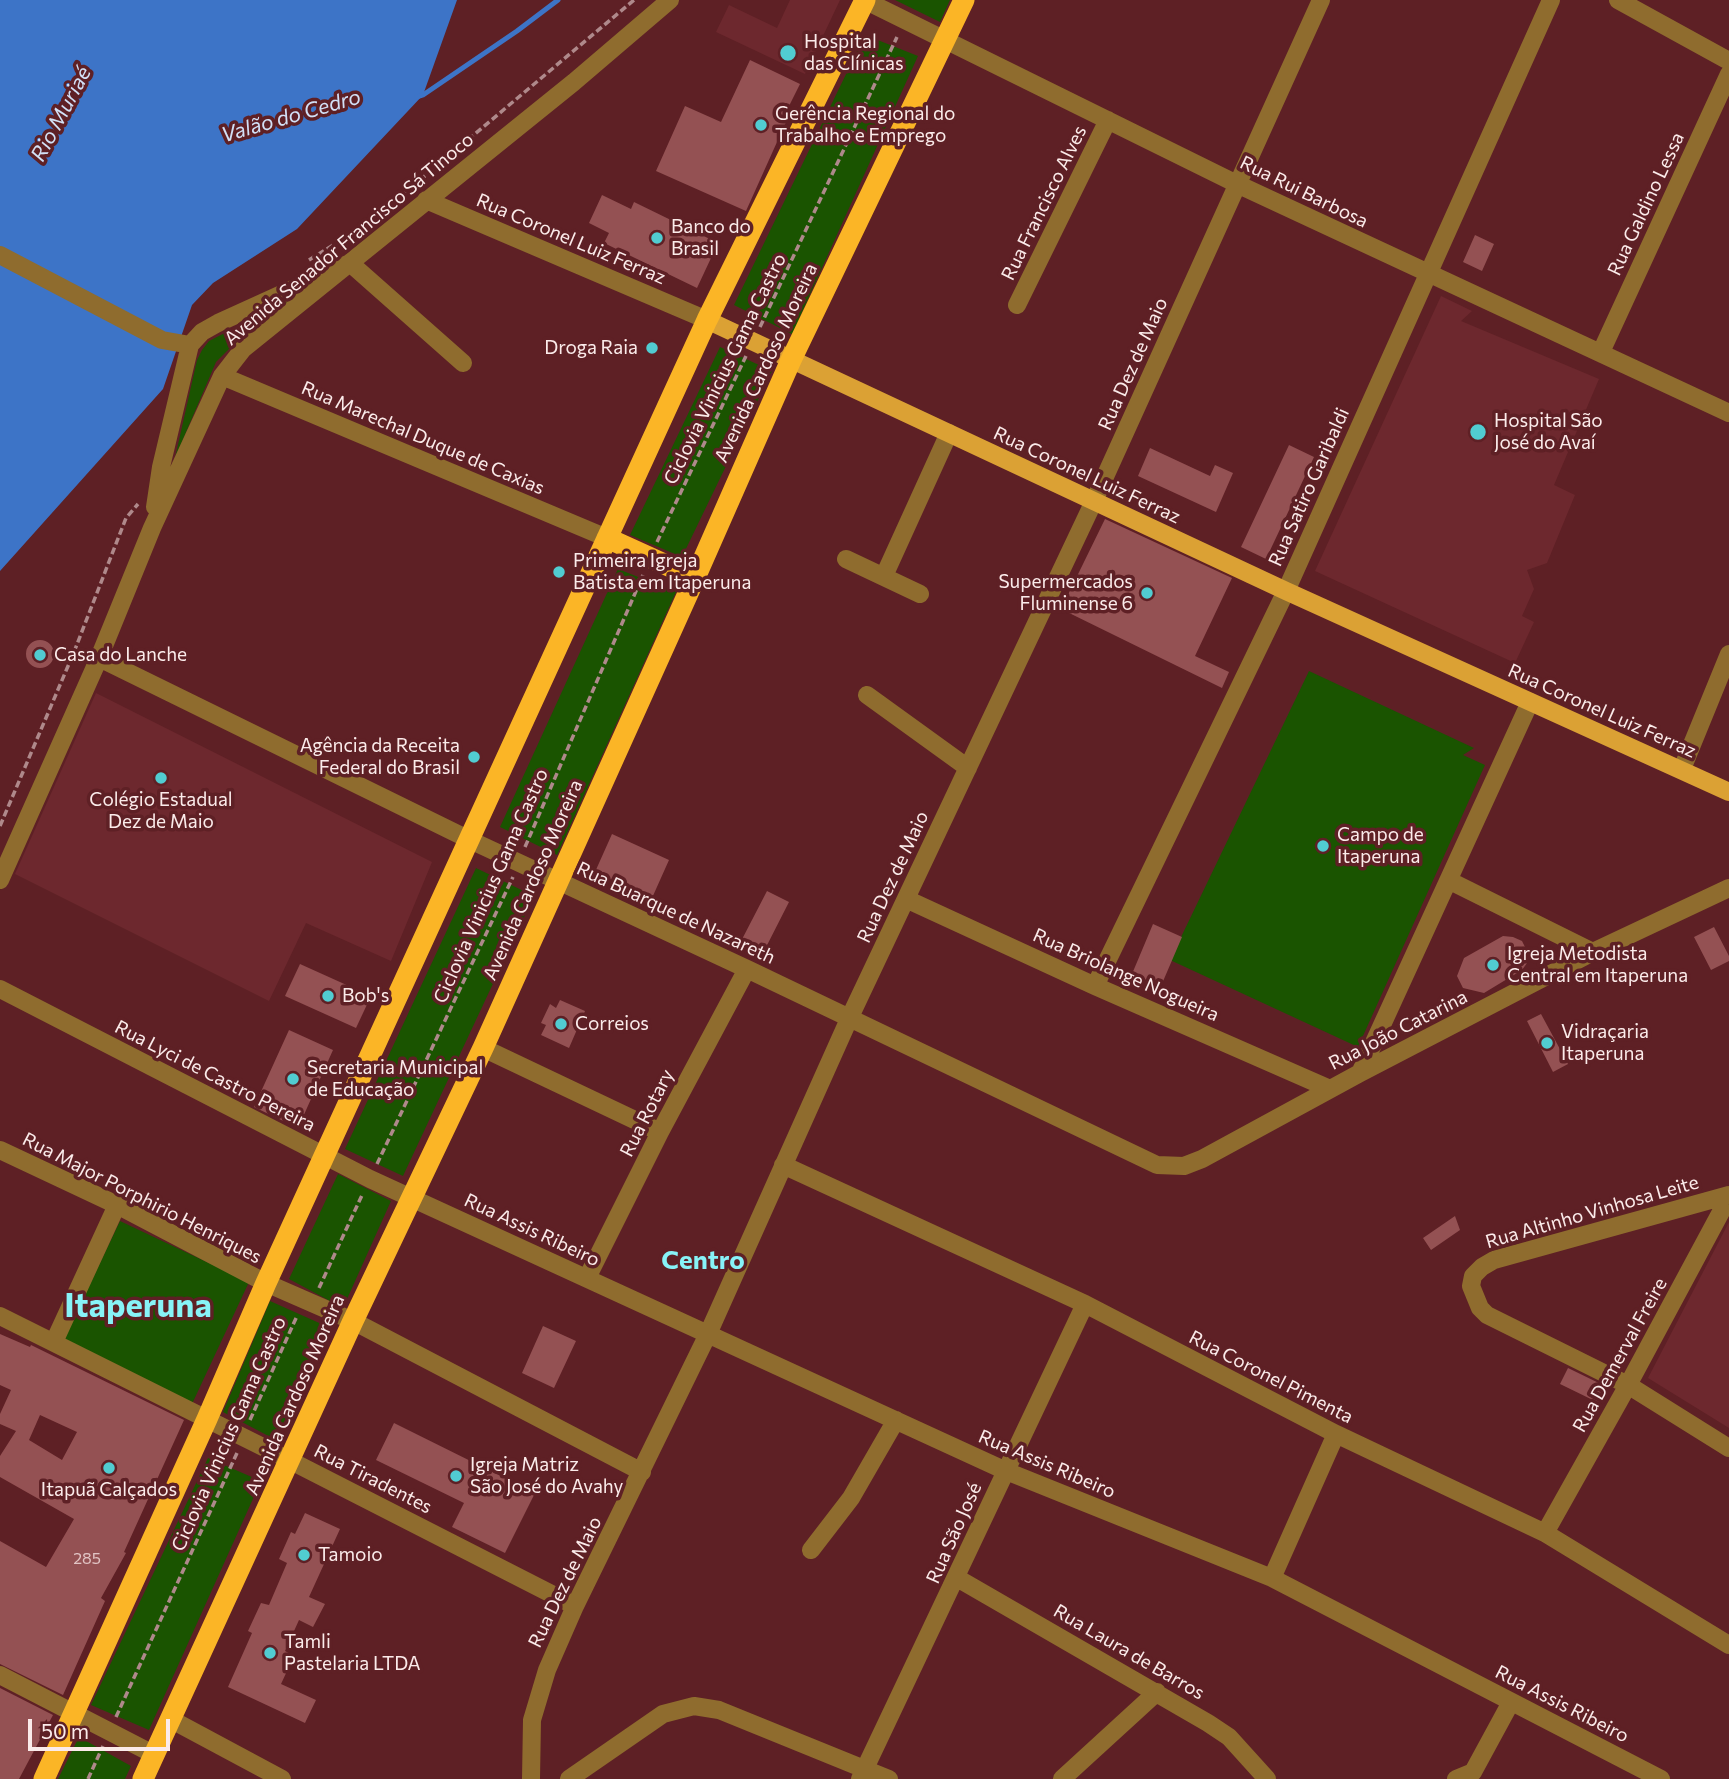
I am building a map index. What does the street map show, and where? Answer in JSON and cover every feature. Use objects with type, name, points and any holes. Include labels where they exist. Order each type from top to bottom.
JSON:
[{"type":"highway","points":[[44,1779],[76,1713],[266,1283],[707,320],[864,0]]},
{"type":"highway","name":"Avenida Cardoso Moreira","points":[[143,1779],[353,1321],[483,1048],[791,360],[964,0]]},
{"type":"highway","points":[[607,538],[695,578]]},
{"type":"main road","name":"Rua Coronel Luiz Ferraz","points":[[707,320],[1286,591],[1729,792]]},
{"type":"street","name":"Avenida Senador Francisco Sá Tinoco","points":[[0,880],[99,657],[152,528],[222,376],[243,349],[574,82],[670,0]]},
{"type":"street","name":"Rua Rui Barbosa","points":[[864,0],[1237,184],[1729,413]]},
{"type":"street","name":"Rua Dez de Maio","points":[[531,1779],[532,1720],[547,1670],[575,1606],[708,1334],[849,1019],[1094,501],[1321,0]]},
{"type":"street","name":"Rua Satiro Garibaldi","points":[[1095,986],[1286,591],[1550,0]]},
{"type":"street","points":[[1618,0],[1729,61]]},
{"type":"street","name":"Rua Galdino Lessa","points":[[1601,352],[1729,74]]},
{"type":"street","name":"Rua Francisco Alves","points":[[1017,305],[1108,120]]},
{"type":"street","name":"Rua Coronel Luiz Ferraz","points":[[426,200],[707,320]]},
{"type":"street","points":[[0,255],[162,340],[172,344],[190,345]]},
{"type":"street","points":[[152,528],[161,467],[190,345],[202,332],[218,323],[350,263],[463,363]]},
{"type":"street","name":"Rua Marechal Duque de Caxias","points":[[222,376],[607,538]]},
{"type":"street","points":[[884,576],[949,433]]},
{"type":"street","points":[[846,559],[920,594]]},
{"type":"street","points":[[1682,769],[1729,654]]},
{"type":"street","name":"Rua Buarque de Nazareth","points":[[99,657],[470,840],[1157,1165],[1184,1166],[1202,1159]]},
{"type":"street","points":[[867,695],[968,768]]},
{"type":"street","points":[[1360,1073],[1530,702]]},
{"type":"street","points":[[1450,881],[1593,952]]},
{"type":"street","name":"Rua João Catarina","points":[[1202,1159],[1593,952],[1729,888]]},
{"type":"street","name":"Rua Briolange Nogueira","points":[[906,898],[1095,986],[1330,1089]]},
{"type":"street","name":"Rua Rotary","points":[[587,1278],[660,1132],[747,969]]},
{"type":"street","name":"Rua Lyci de Castro Pereira","points":[[0,989],[411,1198]]},
{"type":"street","points":[[483,1048],[660,1132]]},
{"type":"street","name":"Rua Major Porphirio Henriques","points":[[0,1150],[117,1205],[266,1283],[353,1321],[642,1472]]},
{"type":"street","name":"Rua Coronel Pimenta","points":[[783,1165],[1085,1304],[1336,1434],[1545,1533],[1727,1641]]},
{"type":"street","name":"Rua Altinho Vinhosa Leite","points":[[1628,1385],[1488,1315],[1480,1308],[1471,1286],[1473,1276],[1494,1260],[1729,1196]]},
{"type":"street","name":"Rua Demerval Freire","points":[[1545,1533],[1729,1196]]},
{"type":"street","name":"Rua Assis Ribeiro","points":[[411,1198],[1006,1471],[1272,1578],[1661,1779]]},
{"type":"street","points":[[54,1342],[117,1205]]},
{"type":"street","name":"Rua São José","points":[[863,1774],[1085,1304]]},
{"type":"street","name":"Rua Tiradentes","points":[[0,1316],[575,1606]]},
{"type":"street","points":[[1628,1385],[1729,1448]]},
{"type":"street","points":[[811,1550],[851,1498],[896,1420]]},
{"type":"street","points":[[1272,1578],[1336,1434]]},
{"type":"street","name":"Rua Laura de Barros","points":[[957,1578],[1157,1692],[1229,1737],[1267,1779]]},
{"type":"street","points":[[0,1675],[155,1755]]},
{"type":"street","points":[[1062,1779],[1157,1692]]},
{"type":"street","points":[[1456,1779],[1474,1772],[1511,1702]]},
{"type":"street","points":[[569,1779],[663,1714],[694,1706],[719,1710],[863,1774],[889,1779]]},
{"type":"street","points":[[172,1720],[282,1779]]},
{"type":"path","name":"Ciclovia Vinicius Gama Castro","points":[[88,1779],[298,1314],[316,1295],[518,863],[651,558],[905,20]]},
{"type":"shaded area","name":"Hospital das Clínicas","points":[[790,0],[840,0],[805,74],[716,32],[729,5],[777,28]]},
{"type":"shaded area","name":"Hospital São José do Avaí","points":[[1441,296],[1472,311],[1461,321],[1599,379],[1554,485],[1575,495],[1547,563],[1527,570],[1534,589],[1522,616],[1534,622],[1515,663],[1315,571]]},
{"type":"shaded area","name":"Colégio Estadual Dez de Maio","points":[[96,693],[432,862],[391,961],[306,923],[269,1001],[15,874]]},
{"type":"shaded area","points":[[1729,1222],[1729,1428],[1648,1378]]},
{"type":"green space","points":[[895,0],[950,0],[940,22]]},
{"type":"green space","points":[[865,35],[918,56],[792,334],[734,305]]},
{"type":"green space","points":[[298,296],[240,338],[216,362],[175,458],[197,360],[202,350],[209,341]]},
{"type":"green space","points":[[720,347],[772,371],[682,557],[630,535]]},
{"type":"green space","points":[[618,569],[676,592],[557,855],[500,827]]},
{"type":"green space","name":"Campo de Itaperuna","points":[[1309,671],[1474,748],[1463,755],[1485,765],[1358,1047],[1170,960]]},
{"type":"green space","points":[[476,868],[534,896],[403,1176],[345,1149]]},
{"type":"green space","points":[[338,1174],[391,1201],[343,1308],[289,1279]]},
{"type":"green space","points":[[120,1221],[249,1282],[192,1404],[62,1343]]},
{"type":"green space","points":[[270,1301],[326,1326],[276,1440],[223,1412]]},
{"type":"green space","points":[[208,1458],[261,1481],[149,1730],[91,1705]]},
{"type":"green space","points":[[79,1737],[131,1766],[125,1779],[58,1779]]},
{"type":"water","name":"Rio Muriaé","points":[[0,0],[457,0],[423,95],[297,229],[213,283],[192,305],[163,389],[0,571]]},
{"type":"building","points":[[750,60],[800,84],[782,120],[786,122],[746,211],[656,171],[685,106],[721,122]]},
{"type":"building","name":"Banco do Brasil","points":[[602,195],[631,209],[634,202],[718,243],[697,288],[604,243],[609,233],[589,223]]},
{"type":"building","points":[[1475,235],[1494,244],[1482,271],[1463,262]]},
{"type":"building","points":[[1289,445],[1314,457],[1266,559],[1241,547]]},
{"type":"building","points":[[1150,448],[1210,476],[1215,465],[1233,473],[1216,512],[1138,476]]},
{"type":"building","name":"Supermercados Fluminense 6","points":[[1105,519],[1232,578],[1195,656],[1229,672],[1222,688],[1061,609]]},
{"type":"building","name":"Casa do Lanche","points":[[40,640],[50,644],[54,654],[50,664],[40,668],[30,664],[26,654],[30,644]]},
{"type":"building","points":[[612,834],[669,860],[652,898],[595,872]]},
{"type":"building","points":[[767,891],[789,902],[760,959],[738,947]]},
{"type":"building","points":[[1153,924],[1182,937],[1161,986],[1132,974]]},
{"type":"building","points":[[1714,927],[1729,961],[1711,970],[1694,937]]},
{"type":"building","name":"Igreja Metodista Central em Itaperuna","points":[[1503,936],[1522,941],[1528,953],[1527,963],[1522,970],[1484,993],[1463,988],[1457,976],[1464,958]]},
{"type":"building","name":"Bob's","points":[[300,964],[371,996],[356,1028],[285,996]]},
{"type":"building","name":"Correios","points":[[560,1000],[585,1011],[569,1048],[541,1035],[546,1025],[541,1023],[550,1004],[556,1008]]},
{"type":"building","name":"Vidraçaria Itaperuna","points":[[1541,1014],[1568,1064],[1553,1072],[1527,1021]]},
{"type":"building","name":"Secretaria Municipal de Educação","points":[[289,1030],[333,1050],[298,1128],[254,1107]]},
{"type":"building","points":[[1455,1216],[1460,1230],[1431,1250],[1423,1238]]},
{"type":"building","points":[[543,1326],[576,1341],[554,1388],[522,1373]]},
{"type":"building","points":[[0,1334],[30,1347],[31,1345],[184,1420],[124,1552],[126,1553],[101,1598],[105,1601],[63,1695],[0,1664],[0,1541],[46,1567],[74,1519],[0,1477],[0,1456],[16,1431],[0,1424],[0,1414],[11,1390],[0,1385]],"holes":[[[40,1415],[77,1432],[62,1460],[29,1440]]]},
{"type":"building","points":[[1568,1368],[1607,1387],[1599,1403],[1560,1384]]},
{"type":"building","name":"Igreja Matriz São José do Avahy","points":[[394,1423],[535,1493],[505,1553],[452,1527],[464,1503],[376,1460]]},
{"type":"building","points":[[305,1513],[340,1529],[309,1597],[325,1604],[313,1627],[299,1620],[285,1651],[294,1656],[281,1684],[316,1700],[305,1723],[228,1687],[252,1633],[248,1631],[261,1603],[269,1605],[287,1563],[279,1559],[291,1532],[295,1534]]},
{"type":"building","points":[[0,1688],[53,1715],[19,1779],[0,1779]]},
{"type":"waterway","name":"Valão do Cedro","points":[[417,97],[517,31],[558,0]]},
{"type":"place","name":"Hospital das Clínicas","points":[[788,53]]},
{"type":"place","name":"Gerência Regional do Trabalho e Emprego","points":[[761,125]]},
{"type":"place","name":"Banco do Brasil","points":[[657,238]]},
{"type":"place","name":"Droga Raia","points":[[652,348]]},
{"type":"place","name":"Hospital São José do Avaí","points":[[1478,432]]},
{"type":"place","name":"Primeira Igreja Batista em Itaperuna","points":[[559,572]]},
{"type":"place","name":"Supermercados Fluminense 6","points":[[1147,593]]},
{"type":"place","name":"Casa do Lanche","points":[[40,655]]},
{"type":"place","name":"Agência da Receita Federal do Brasil","points":[[474,757]]},
{"type":"place","name":"Colégio Estadual Dez de Maio","points":[[161,778]]},
{"type":"place","name":"Campo de Itaperuna","points":[[1323,846]]},
{"type":"place","name":"Igreja Metodista Central em Itaperuna","points":[[1493,965]]},
{"type":"place","name":"Bob's","points":[[328,996]]},
{"type":"place","name":"Correios","points":[[561,1024]]},
{"type":"place","name":"Vidraçaria Itaperuna","points":[[1547,1043]]},
{"type":"place","name":"Secretaria Municipal de Educação","points":[[293,1079]]},
{"type":"place","name":"Itapuã Calçados","points":[[109,1468]]},
{"type":"place","name":"Igreja Matriz São José do Avahy","points":[[456,1476]]},
{"type":"place","name":"Tamoio","points":[[304,1555]]},
{"type":"place","name":"Tamli Pastelaria LTDA","points":[[270,1653]]},
{"type":"district","name":"Centro","points":[[703,1260]]},
{"type":"district","name":"Itaperuna","points":[[138,1306]]}]
